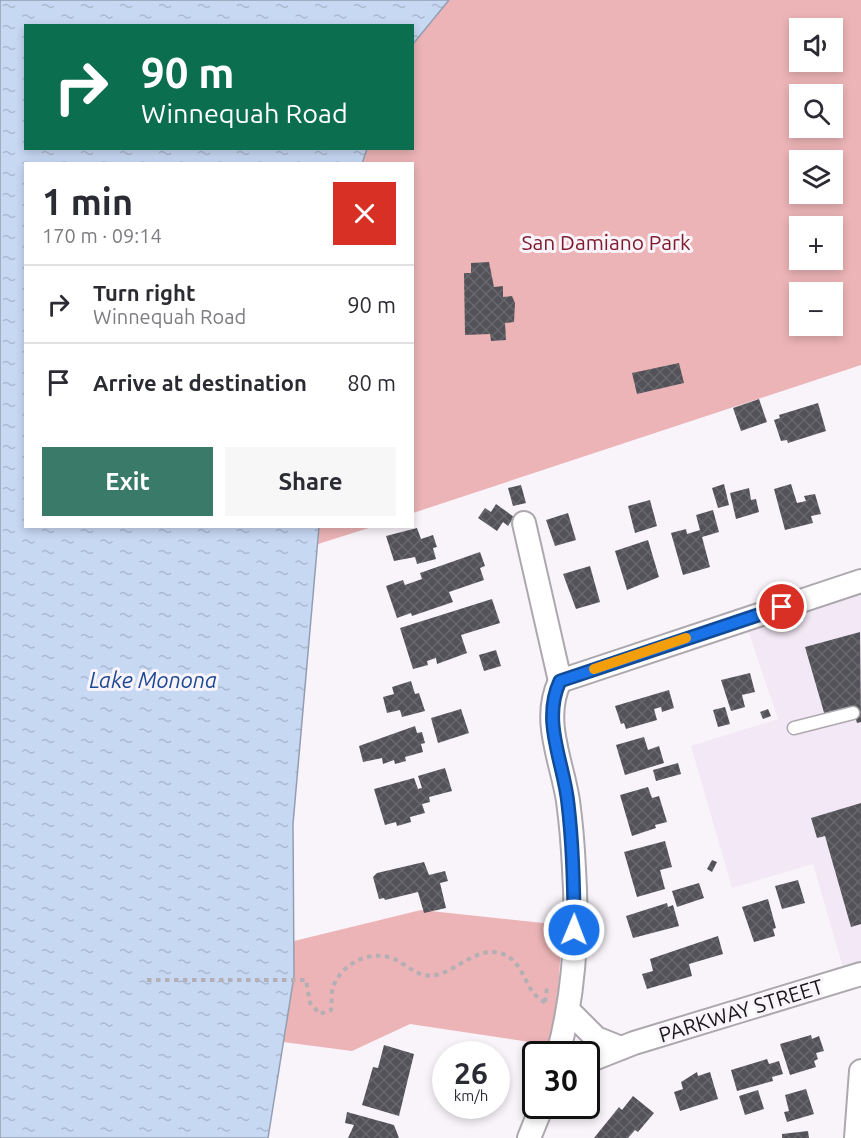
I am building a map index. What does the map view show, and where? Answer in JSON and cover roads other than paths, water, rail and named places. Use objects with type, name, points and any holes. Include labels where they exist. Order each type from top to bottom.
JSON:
[{"type":"street","points":[[524,523],[560,681],[554,693],[552,727],[568,800],[574,871],[573,969],[568,1010],[561,1041]]},
{"type":"street","points":[[560,681],[861,581]]},
{"type":"street","name":"PARKWAY STREET","points":[[600,1056],[861,974]]},
{"type":"street","points":[[568,1010],[596,1038],[621,1048]]},
{"type":"street","points":[[856,1138],[861,1071]]},
{"type":"street","points":[[529,1138],[537,1119]]},
{"type":"lane","points":[[794,728],[853,713]]},
{"type":"water","name":"Lake Monona","points":[[0,0],[449,0],[414,43],[414,24],[24,24],[24,150],[367,150],[363,162],[24,162],[24,528],[319,528],[293,824],[294,976],[268,1138],[0,1138]]},
{"type":"park label","name":"San Damiano Park","points":[[606,243]]}]
